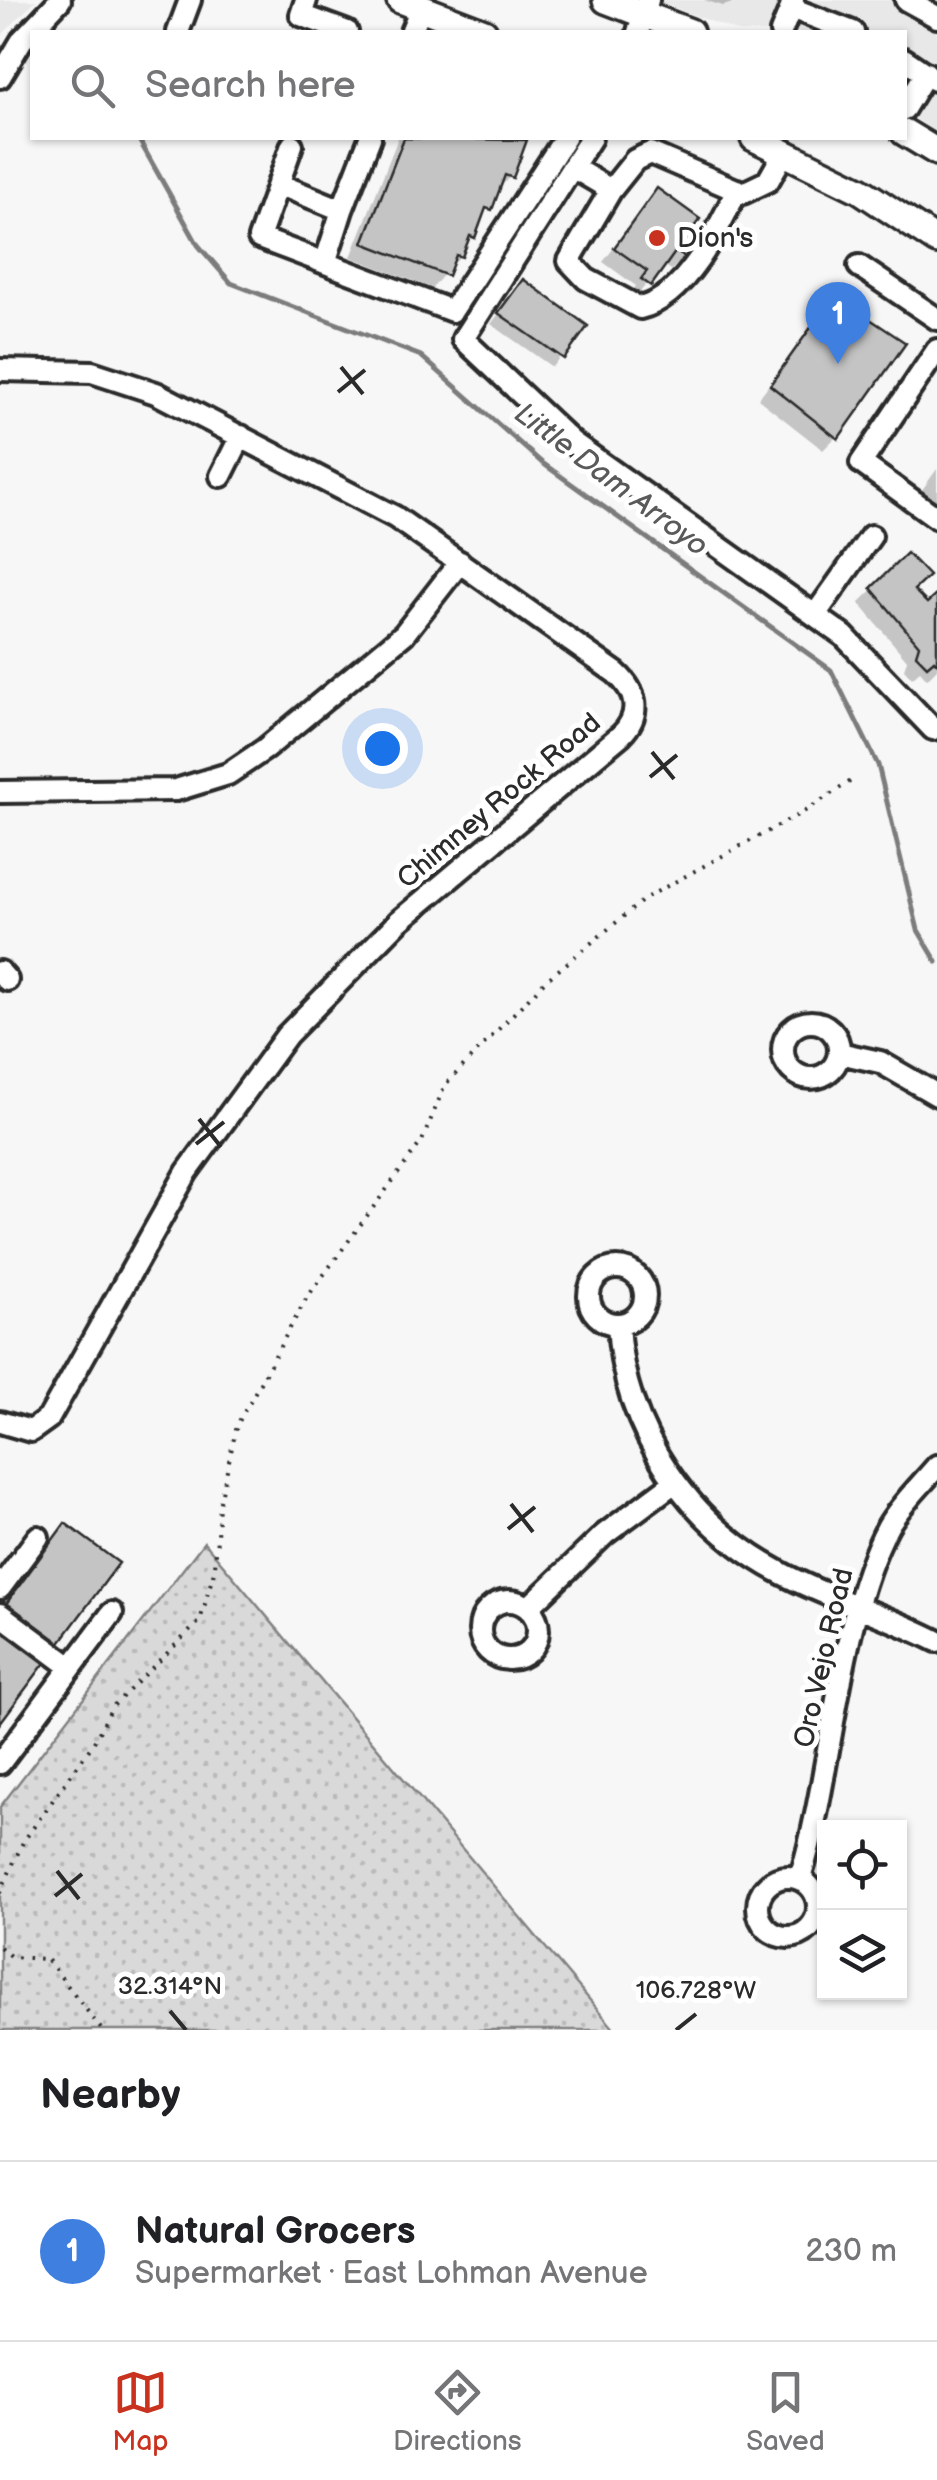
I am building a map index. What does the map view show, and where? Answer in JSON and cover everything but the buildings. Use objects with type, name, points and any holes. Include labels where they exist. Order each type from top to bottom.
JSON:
[{"type":"main road","points":[[606,0],[643,10],[686,30]]},
{"type":"main road","points":[[411,4],[479,30]]},
{"type":"main road","points":[[907,134],[937,152]]},
{"type":"main road","points":[[759,140],[860,190],[937,241]]},
{"type":"street","points":[[38,30],[60,0]]},
{"type":"street","points":[[179,30],[190,0]]},
{"type":"street","points":[[906,0],[937,17]]},
{"type":"street","points":[[411,4],[411,30]]},
{"type":"street","points":[[782,30],[792,4],[848,30]]},
{"type":"street","points":[[304,7],[344,30]]},
{"type":"street","points":[[0,76],[30,40]]},
{"type":"street","points":[[907,61],[931,77],[907,105]]},
{"type":"street","points":[[325,263],[369,140]]},
{"type":"street","points":[[292,145],[259,238],[452,311],[564,140]]},
{"type":"street","points":[[590,140],[463,339],[573,444],[844,636],[933,729],[937,727]]},
{"type":"street","points":[[737,190],[676,285],[662,298],[640,308],[586,279],[570,260],[611,190],[634,160],[650,153],[737,190],[744,193],[762,187],[785,151]]},
{"type":"street","points":[[572,167],[611,190]]},
{"type":"street","points":[[278,184],[342,210]]},
{"type":"street","points":[[860,266],[933,308]]},
{"type":"street","points":[[937,350],[864,452],[861,464],[937,518]]},
{"type":"street","name":"Chimney Rock Road","points":[[0,370],[78,370],[118,378],[241,436],[395,516],[622,678],[634,697],[631,724],[398,921],[288,1035],[187,1172],[54,1412],[31,1432],[0,1422]]},
{"type":"street","points":[[221,476],[241,436]]},
{"type":"street","points":[[815,615],[872,536]]},
{"type":"street","points":[[0,792],[176,790],[228,774],[266,749],[404,634],[460,562]]},
{"type":"street","points":[[838,1053],[880,1062],[937,1095]]},
{"type":"street","points":[[618,1324],[633,1403],[675,1482],[711,1523],[754,1556],[798,1582],[937,1641]]},
{"type":"street","name":"Oro Vejo Road","points":[[800,1879],[813,1837],[859,1605],[889,1525],[937,1466]]},
{"type":"street","points":[[528,1608],[596,1542],[675,1482]]},
{"type":"street","points":[[0,1588],[38,1538]]},
{"type":"street","points":[[0,1764],[112,1612]]},
{"type":"street","points":[[0,1614],[71,1667]]},
{"type":"path","points":[[0,1893],[23,1842],[93,1744],[112,1707],[200,1622],[215,1568],[219,1506],[237,1425],[306,1299],[422,1142],[445,1085],[544,982],[647,898],[805,812],[854,779]]},
{"type":"path","points":[[0,1947],[10,1957],[47,1958],[102,2030]]},
{"type":"shaded area","points":[[0,0],[36,0],[0,37]]},
{"type":"shaded area","points":[[654,0],[937,0],[937,133],[907,113],[907,30],[734,30]]},
{"type":"shaded area","points":[[204,1542],[615,2030],[0,2030],[0,1807]]},
{"type":"waterway","name":"Little Dam Arroyo","points":[[139,140],[198,245],[231,283],[421,356],[541,462],[831,670],[878,765],[918,930],[937,962]]},
{"type":"place","name":"Dion's","points":[[657,238]]},
{"type":"place","name":"Natural Grocers","points":[[838,364]]}]
